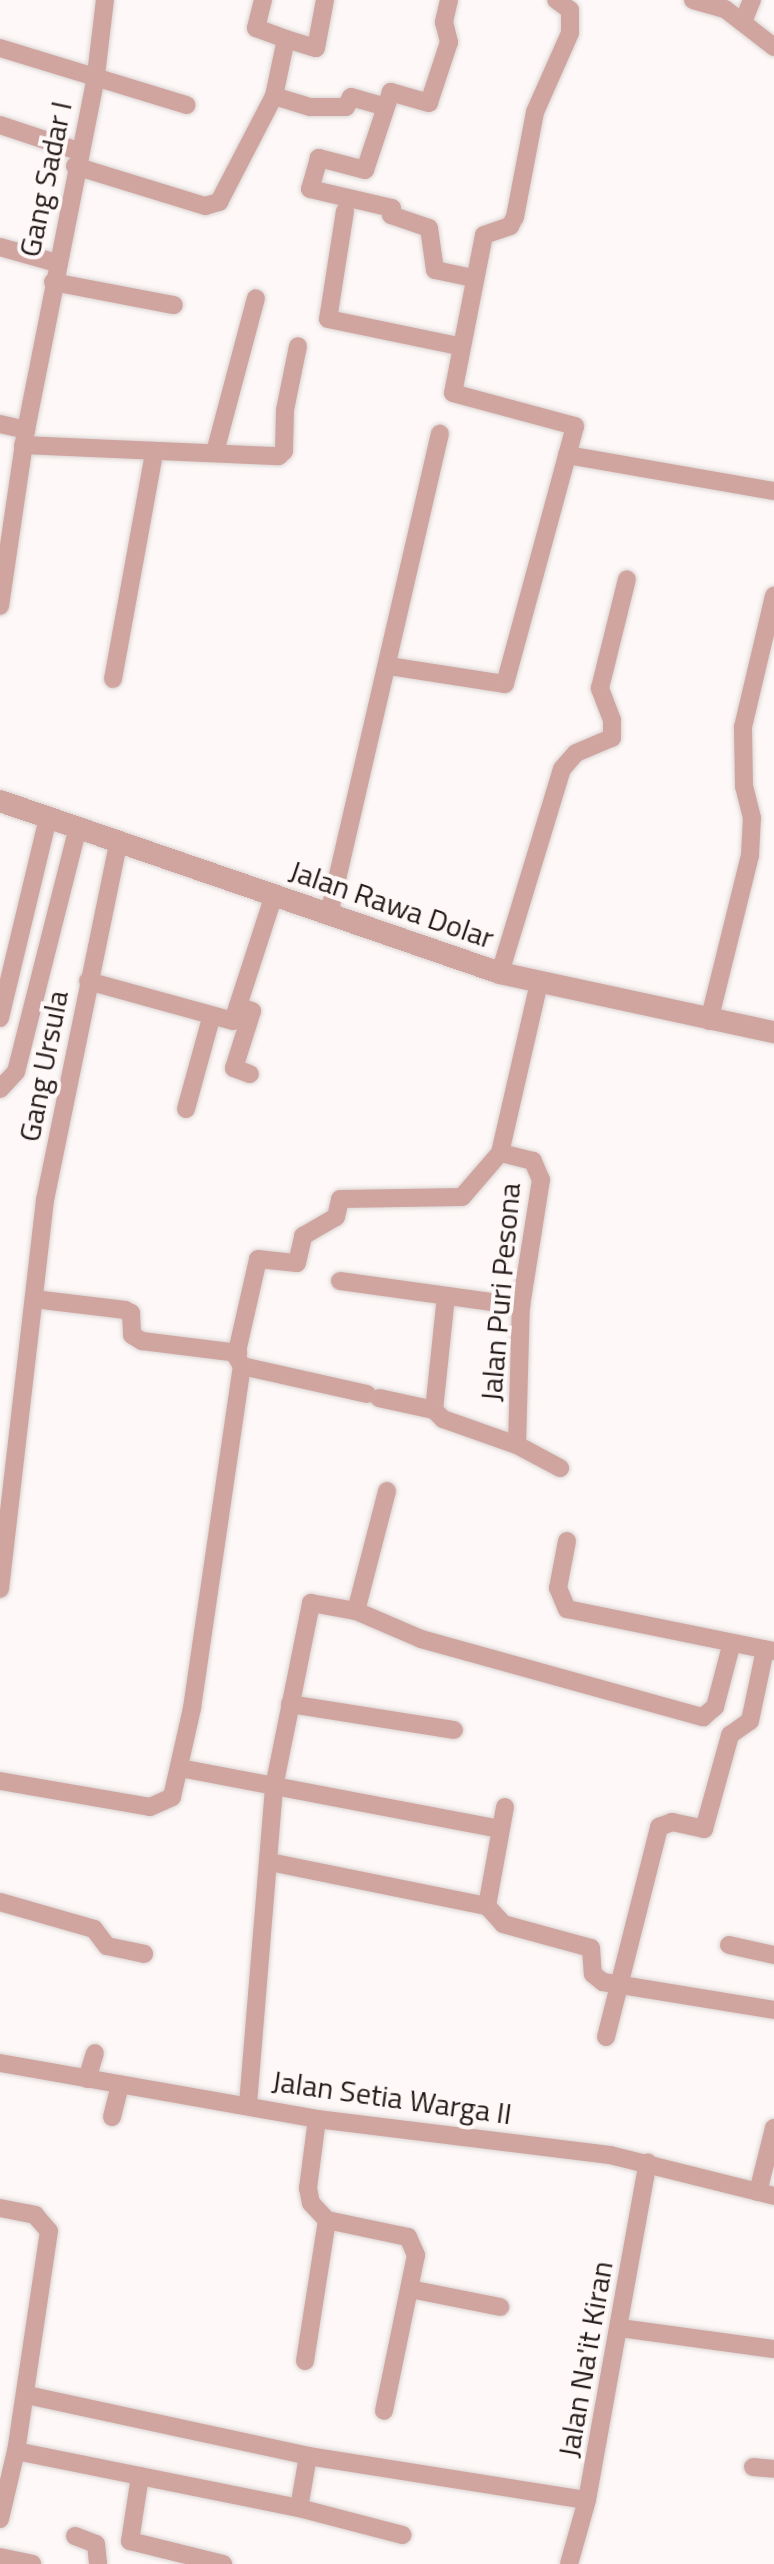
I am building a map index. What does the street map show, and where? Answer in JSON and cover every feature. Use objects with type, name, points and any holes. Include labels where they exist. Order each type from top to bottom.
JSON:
[{"type":"street","name":"Gang Sadar I","points":[[0,606],[24,437],[76,158],[96,75],[105,0]]},
{"type":"street","points":[[263,0],[256,28],[316,48],[325,0]]},
{"type":"street","points":[[449,0],[444,22],[449,42],[429,103],[391,92],[365,170],[319,158],[310,189],[392,208],[391,215],[429,228],[435,270],[474,278]]},
{"type":"street","points":[[389,666],[505,684],[575,426],[453,393],[458,346],[484,235],[510,226],[515,217],[535,112],[570,33],[570,10],[556,0]]},
{"type":"street","points":[[693,0],[725,9],[774,47]]},
{"type":"street","points":[[743,22],[752,0]]},
{"type":"street","points":[[0,125],[76,158],[214,206],[224,196],[274,96],[286,39]]},
{"type":"street","points":[[0,48],[186,105]]},
{"type":"street","points":[[274,96],[310,107],[346,107],[351,97],[385,107]]},
{"type":"street","points":[[345,211],[328,319],[458,346]]},
{"type":"street","points":[[0,247],[57,263]]},
{"type":"street","points":[[53,282],[174,305]]},
{"type":"street","points":[[215,452],[256,298]]},
{"type":"street","points":[[0,424],[24,437],[154,454],[215,452],[266,457],[284,451],[285,410],[298,346]]},
{"type":"street","points":[[329,914],[389,666],[440,434]]},
{"type":"street","points":[[113,679],[154,454]]},
{"type":"street","points":[[567,455],[774,491]]},
{"type":"street","points":[[0,470],[19,473]]},
{"type":"street","points":[[500,973],[562,769],[576,753],[612,738],[612,720],[600,688],[627,579]]},
{"type":"street","points":[[709,1021],[750,855],[752,818],[744,786],[743,727],[774,596]]},
{"type":"street","name":"Jalan Rawa Dolar","points":[[0,801],[500,973],[709,1021],[774,1032]]},
{"type":"street","points":[[0,1018],[48,818]]},
{"type":"street","points":[[0,1089],[16,1072],[78,827]]},
{"type":"street","name":"Gang Ursula","points":[[1,1581],[45,1200],[119,841]]},
{"type":"street","points":[[88,981],[211,1018],[233,1021],[274,895]]},
{"type":"street","name":"Jalan Puri Pesona","points":[[517,1445],[521,1306],[541,1180],[533,1161],[500,1153],[539,983]]},
{"type":"street","points":[[238,1006],[252,1011],[234,1068],[250,1074]]},
{"type":"street","points":[[186,1109],[211,1018]]},
{"type":"street","points":[[0,1781],[150,1807],[172,1797],[180,1768],[240,1360],[258,1259],[297,1263],[303,1236],[336,1217],[340,1199],[462,1197],[500,1153]]},
{"type":"street","points":[[340,1281],[521,1306]]},
{"type":"street","points":[[434,1410],[446,1296]]},
{"type":"street","points":[[34,1299],[125,1310],[131,1313],[132,1335],[142,1341],[240,1360],[434,1410],[456,1425],[517,1445],[560,1468]]},
{"type":"street","points":[[356,1611],[387,1491]]},
{"type":"street","points":[[567,1541],[558,1588],[567,1609],[731,1646],[769,1651],[750,1721],[730,1735],[704,1829],[672,1822],[659,1827],[623,1985],[606,2037]]},
{"type":"street","points":[[248,2104],[274,1787],[311,1603],[356,1611],[421,1639],[703,1717],[715,1707],[731,1646]]},
{"type":"street","points":[[290,1704],[454,1730]]},
{"type":"street","points":[[180,1768],[499,1829]]},
{"type":"street","points":[[487,1906],[505,1807]]},
{"type":"street","points":[[270,1862],[487,1906],[503,1924],[591,1948],[594,1977],[623,1985],[774,2010]]},
{"type":"street","points":[[0,1902],[94,1929],[107,1946],[144,1954]]},
{"type":"street","points":[[729,1945],[774,1955]]},
{"type":"street","points":[[87,2079],[95,2053]]},
{"type":"street","name":"Jalan Setia Warga II","points":[[0,2063],[248,2104],[317,2119],[648,2162],[766,2194]]},
{"type":"street","points":[[112,2117],[120,2085]]},
{"type":"street","points":[[317,2119],[308,2188],[311,2203],[327,2220],[411,2240],[416,2255],[384,2411]]},
{"type":"street","points":[[766,2194],[774,2128]]},
{"type":"street","name":"Jalan Na'it Kiran","points":[[569,2564],[587,2500],[648,2162]]},
{"type":"street","points":[[0,2208],[35,2215],[49,2231],[27,2395],[0,2519]]},
{"type":"street","points":[[305,2361],[327,2220]]},
{"type":"street","points":[[410,2289],[500,2307]]},
{"type":"street","points":[[620,2328],[774,2349]]},
{"type":"street","points":[[27,2395],[308,2456],[587,2500]]},
{"type":"street","points":[[16,2451],[299,2508],[403,2535]]},
{"type":"street","points":[[299,2508],[308,2456]]},
{"type":"street","points":[[753,2467],[774,2469]]},
{"type":"street","points":[[140,2476],[130,2541],[223,2564]]},
{"type":"street","points":[[75,2536],[96,2544],[98,2564]]},
{"type":"street","points":[[0,2557],[32,2564]]}]
